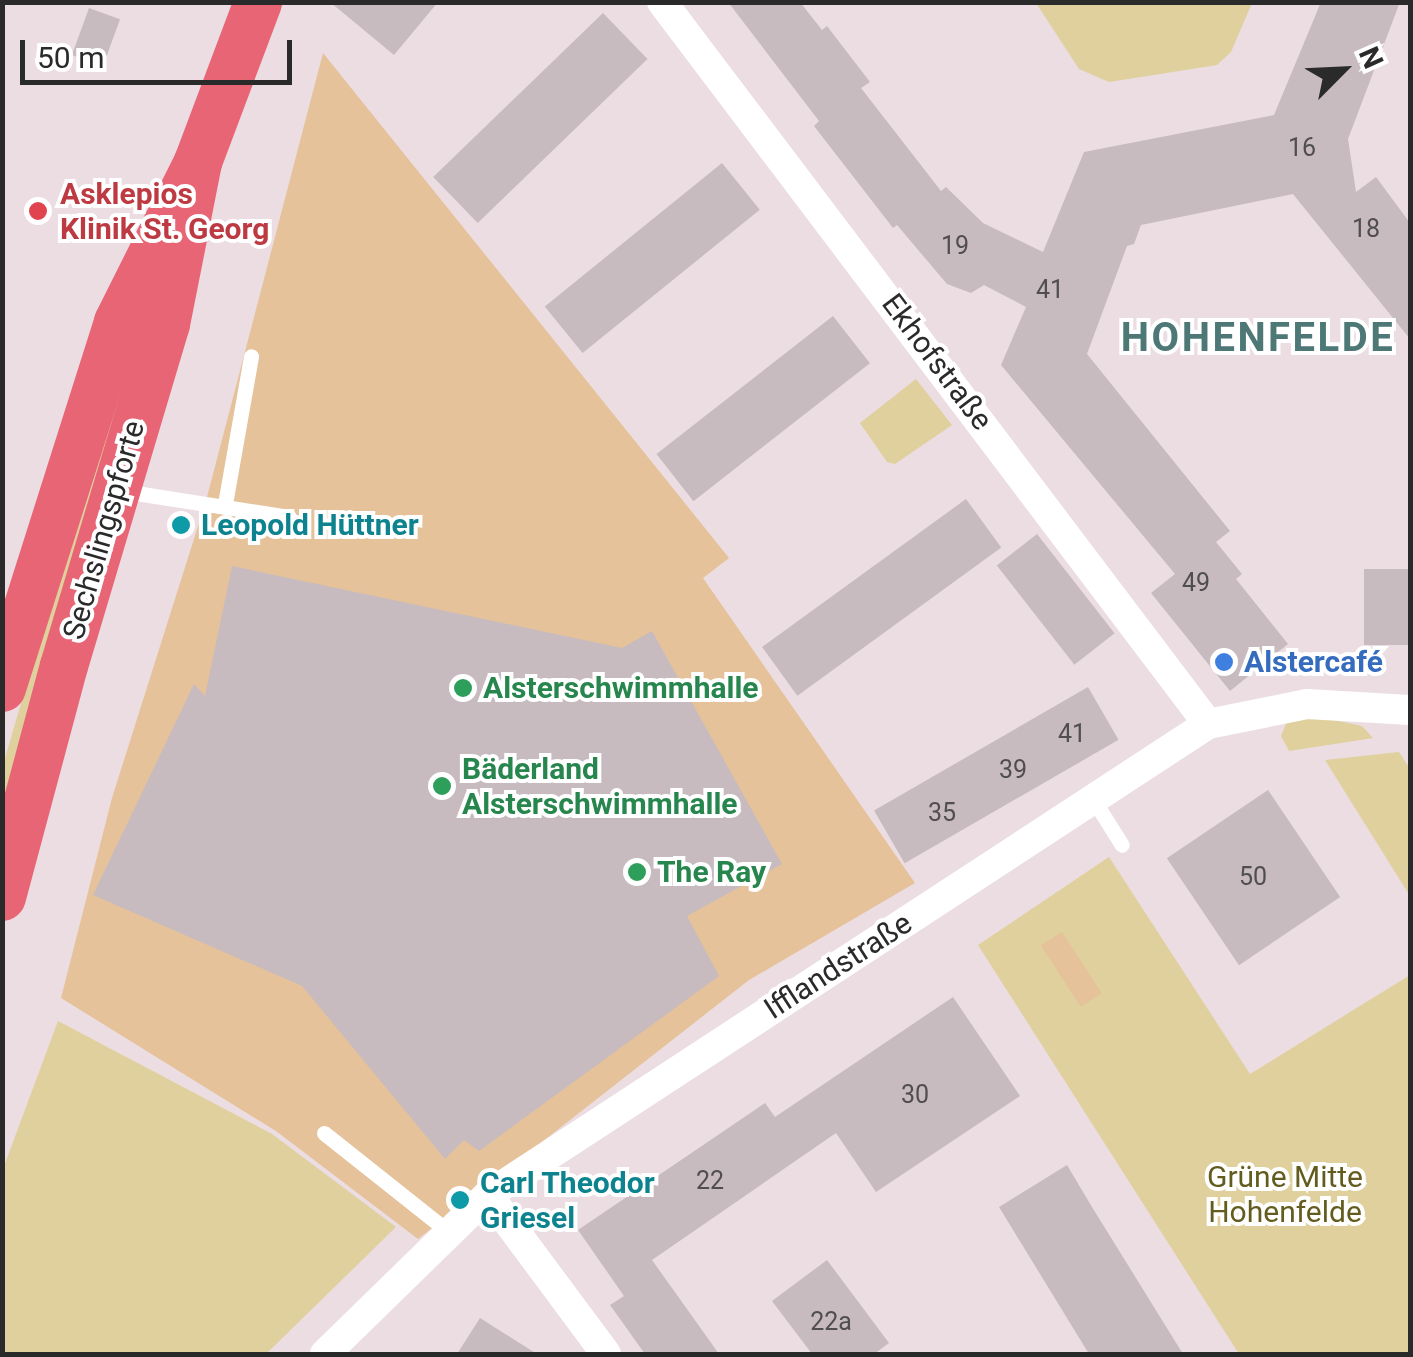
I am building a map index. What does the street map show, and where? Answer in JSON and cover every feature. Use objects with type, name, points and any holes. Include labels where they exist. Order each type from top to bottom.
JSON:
[{"type":"main road","name":"Sechslingspforte","points":[[2,688],[118,322],[198,162],[258,2]]},
{"type":"main road","name":"Sechslingspforte","points":[[2,896],[114,490],[166,324],[198,162]]},
{"type":"street","name":"Ekhofstraße","points":[[662,2],[1208,724]]},
{"type":"street","name":"Ifflandstraße","points":[[325,1354],[488,1195],[1208,724],[1307,704],[1410,710]]},
{"type":"street","points":[[488,1195],[606,1354]]},
{"type":"lane","points":[[225,504],[251,356]]},
{"type":"lane","points":[[114,490],[225,504],[289,517]]},
{"type":"lane","points":[[1093,798],[1122,846]]},
{"type":"lane","points":[[324,1134],[449,1232]]},
{"type":"green space","points":[[1036,3],[1252,3],[1231,52],[1217,65],[1109,82],[1079,69]]},
{"type":"green space","points":[[135,354],[3,834],[3,765],[122,357]]},
{"type":"green space","points":[[916,379],[952,425],[895,464],[887,462],[860,423]]},
{"type":"green space","points":[[1311,715],[1362,726],[1373,738],[1289,751],[1281,736],[1288,719]]},
{"type":"green space","points":[[1399,752],[1410,769],[1410,896],[1325,760]]},
{"type":"green space","name":"Grüne Mitte Hohenfelde","points":[[1109,857],[1250,1074],[1410,975],[1410,1354],[1239,1354],[978,945]]},
{"type":"green space","points":[[58,1021],[272,1134],[396,1227],[266,1354],[3,1354],[3,1169]]},
{"type":"shaded area","name":"Alsterschwimmhalle","points":[[323,53],[729,558],[703,578],[915,883],[749,980],[418,1239],[276,1131],[61,998],[112,798],[206,501]]},
{"type":"shaded area","points":[[1062,932],[1102,993],[1081,1007],[1041,946]]},
{"type":"building","points":[[330,2],[438,2],[394,55]]},
{"type":"building","points":[[728,2],[800,2],[822,30],[827,26],[870,82],[861,88],[941,191],[946,187],[983,223],[1043,252],[1084,152],[1274,115],[1321,2],[1400,2],[1348,139],[1356,192],[1376,177],[1410,223],[1410,339],[1293,194],[1141,225],[1134,244],[1127,246],[1087,354],[1230,531],[1216,542],[1242,574],[1236,579],[1288,644],[1230,691],[1151,593],[1175,574],[1001,365],[1026,307],[984,285],[971,293],[947,284],[897,225],[893,228],[814,126],[819,121]]},
{"type":"building","points":[[89,8],[120,19],[103,66],[72,55]]},
{"type":"building","points":[[603,13],[647,59],[478,223],[433,177]]},
{"type":"building","points":[[722,163],[760,210],[583,353],[545,306]]},
{"type":"building","points":[[833,316],[870,363],[693,501],[656,454]]},
{"type":"building","points":[[966,499],[1001,548],[797,696],[762,647]]},
{"type":"building","points":[[1037,534],[1115,633],[1074,665],[997,565]]},
{"type":"building","name":"Bäderland Alsterschwimmhalle","points":[[232,566],[622,648],[652,631],[782,864],[687,916],[719,976],[479,1151],[464,1140],[445,1159],[302,986],[93,895],[194,684],[205,696]]},
{"type":"building","points":[[1364,569],[1410,569],[1410,645],[1364,645]]},
{"type":"building","points":[[1088,687],[1118,740],[905,863],[874,810]]},
{"type":"building","points":[[1268,790],[1340,897],[1239,965],[1167,858]]},
{"type":"building","points":[[953,997],[1020,1096],[876,1192],[836,1133],[652,1260],[719,1354],[645,1354],[610,1305],[624,1296],[578,1230],[765,1103],[775,1117]]},
{"type":"building","points":[[1067,1165],[1183,1354],[1089,1354],[999,1207]]},
{"type":"building","points":[[827,1260],[889,1343],[874,1354],[812,1354],[772,1301]]},
{"type":"building","points":[[480,1318],[537,1354],[457,1354]]},
{"type":"place","name":"Asklepios Klinik St. Georg","points":[[38,211]]},
{"type":"place","name":"Leopold Hüttner","points":[[181,525]]},
{"type":"place","name":"Alstercafé","points":[[1224,662]]},
{"type":"place","name":"Alsterschwimmhalle","points":[[463,688]]},
{"type":"place","name":"Bäderland Alsterschwimmhalle","points":[[442,786]]},
{"type":"place","name":"The Ray","points":[[637,872]]},
{"type":"place","name":"Carl Theodor Griesel","points":[[460,1200]]},
{"type":"district","name":"HOHENFELDE","points":[[1258,338]]}]
